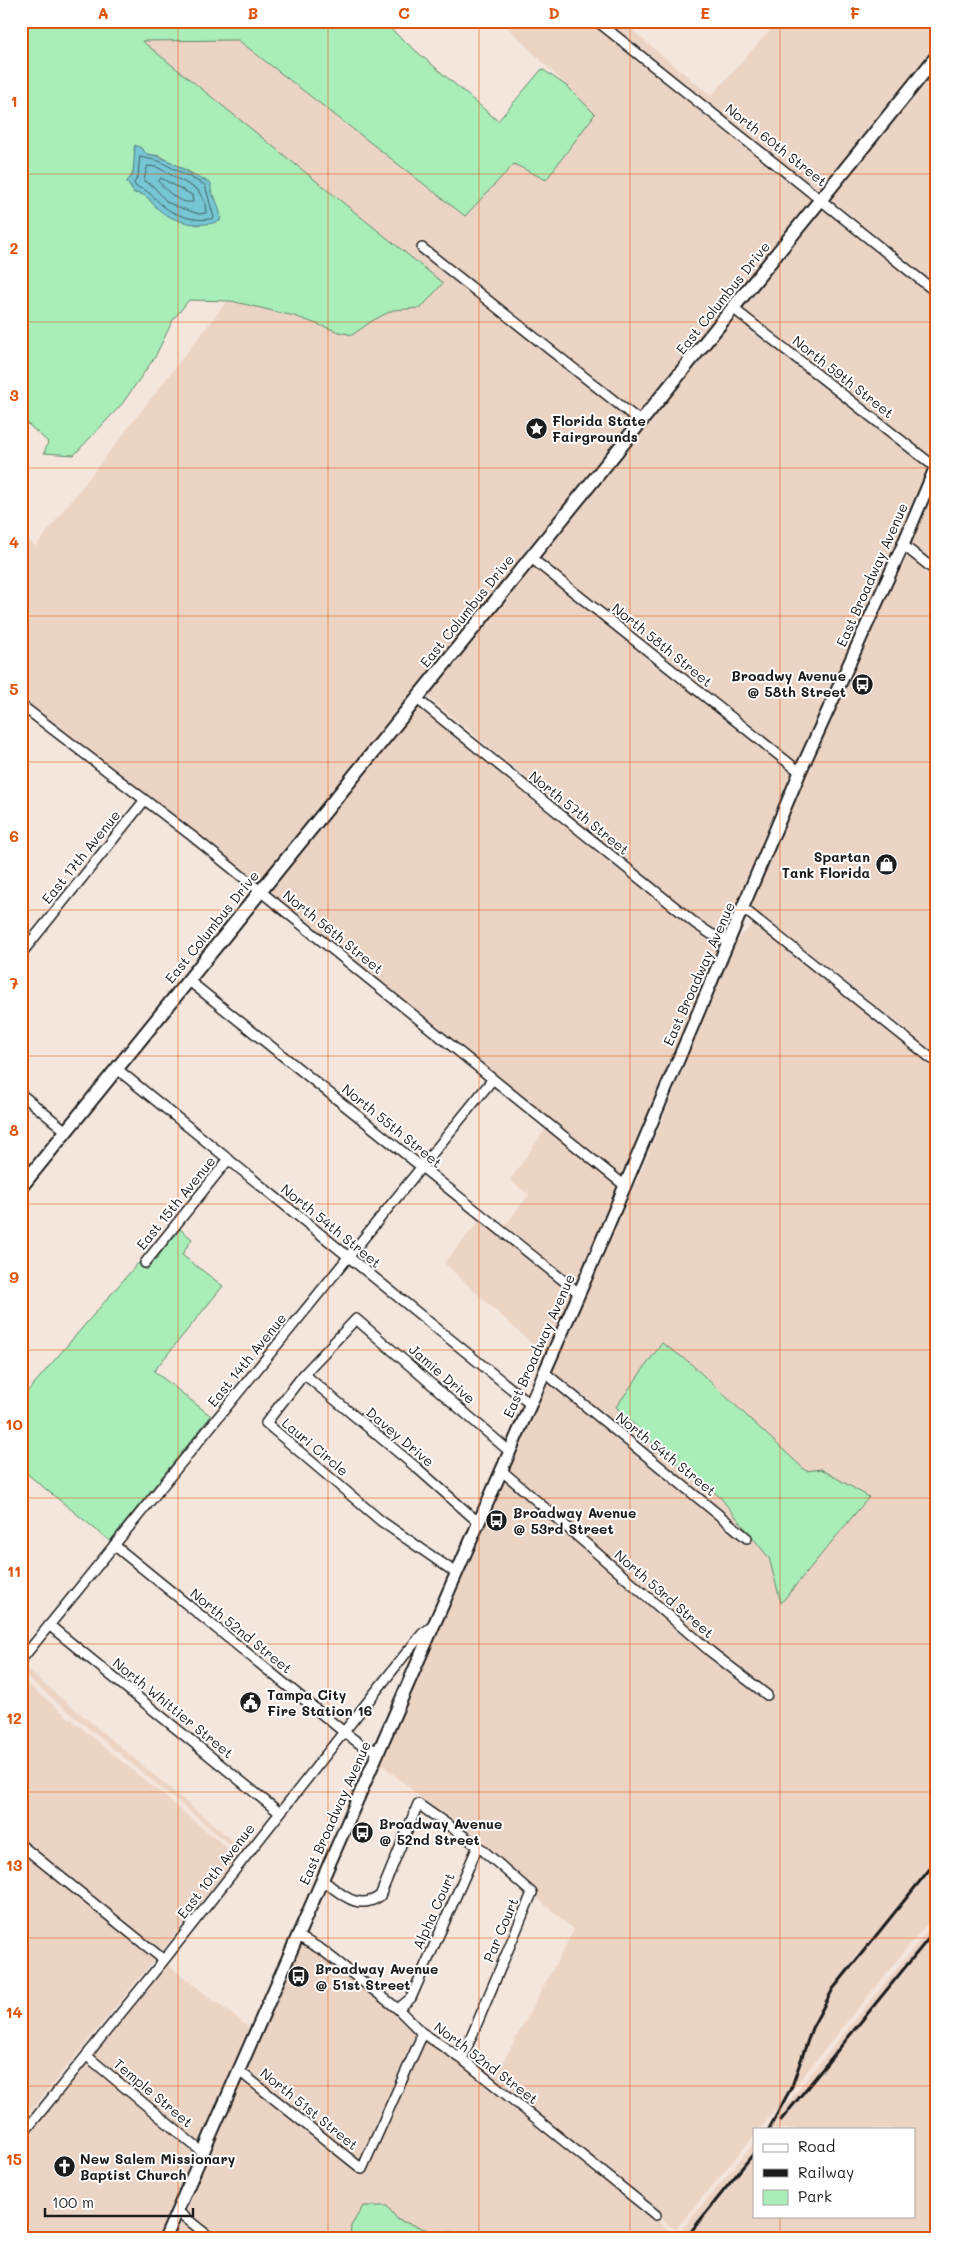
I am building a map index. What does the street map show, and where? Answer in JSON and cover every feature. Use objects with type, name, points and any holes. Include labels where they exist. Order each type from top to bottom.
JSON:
[{"type":"main road","name":"East Columbus Drive","points":[[21,1187],[937,56]]},
{"type":"street","name":"North 60th Street","points":[[597,21],[937,293]]},
{"type":"street","points":[[422,248],[641,422]]},
{"type":"street","name":"North 59th Street","points":[[734,309],[936,466]]},
{"type":"street","name":"East Broadway Avenue","points":[[165,2239],[435,1625],[730,941],[800,772],[903,546],[936,466]]},
{"type":"street","points":[[903,546],[937,572]]},
{"type":"street","name":"North 58th Street","points":[[530,557],[800,772]]},
{"type":"street","name":"North 57th Street","points":[[416,698],[696,924],[711,934],[730,941]]},
{"type":"street","name":"North 56th Street","points":[[23,709],[260,891],[624,1185]]},
{"type":"street","name":"East 17th Avenue","points":[[21,954],[144,801]]},
{"type":"street","points":[[744,908],[937,1063]]},
{"type":"street","name":"North 55th Street","points":[[188,980],[579,1293]]},
{"type":"street","name":"North 54th Street","points":[[116,1069],[530,1404]]},
{"type":"street","name":"East 14th Avenue","points":[[21,1660],[493,1079]]},
{"type":"street","points":[[21,1094],[66,1131]]},
{"type":"street","name":"East 15th Avenue","points":[[146,1263],[228,1160]]},
{"type":"street","name":"Lauri Circle","points":[[356,1319],[304,1374],[266,1423],[381,1521],[456,1573]]},
{"type":"street","name":"Jamie Drive","points":[[356,1319],[509,1451]]},
{"type":"street","name":"North 54th Street","points":[[544,1372],[747,1538]]},
{"type":"street","name":"Davey Drive","points":[[304,1374],[478,1522]]},
{"type":"street","name":"North 53rd Street","points":[[501,1470],[710,1652],[767,1695]]},
{"type":"street","name":"North 52nd Street","points":[[114,1545],[344,1732],[360,1744],[378,1752]]},
{"type":"street","name":"North Whittier Street","points":[[49,1625],[280,1813]]},
{"type":"street","name":"East 10th Avenue","points":[[21,2136],[164,1960],[422,1634],[435,1625]]},
{"type":"street","name":"Par Court","points":[[322,1880],[352,1900],[361,1903],[372,1902],[380,1896],[418,1804],[478,1846],[532,1892],[462,2059]]},
{"type":"street","points":[[21,1845],[164,1960]]},
{"type":"street","name":"Alpha Court","points":[[398,2009],[411,1998],[478,1846]]},
{"type":"street","name":"North 52nd Street","points":[[298,1936],[322,1950],[398,2009],[421,2032],[462,2059],[656,2215]]},
{"type":"street","name":"North 51st Street","points":[[238,2070],[362,2169],[420,2040],[421,2032]]},
{"type":"street","name":"Temple Street","points":[[86,2056],[202,2152]]},
{"type":"street","points":[[177,2210],[212,2239]]},
{"type":"shaded area","points":[[501,21],[589,21],[814,199],[640,414],[421,240],[415,248],[633,422],[259,884],[21,698],[21,535],[36,546],[227,301],[294,316],[352,335],[372,321],[393,310],[421,308],[141,41],[238,40],[465,216],[514,164],[546,180],[595,114]]},
{"type":"shaded area","points":[[605,21],[621,21],[711,96],[778,21],[937,21],[937,47],[820,191]]},
{"type":"shaded area","points":[[937,65],[937,286],[829,198]]},
{"type":"shaded area","points":[[823,206],[937,299],[937,450],[933,459],[741,309]]},
{"type":"shaded area","points":[[735,317],[929,469],[798,764],[537,557]]},
{"type":"shaded area","points":[[937,478],[937,566],[909,544]]},
{"type":"shaded area","points":[[905,554],[937,579],[937,1054],[751,907],[805,775]]},
{"type":"shaded area","points":[[531,565],[794,774],[737,909],[716,930],[699,920],[426,695]]},
{"type":"shaded area","points":[[417,706],[692,928],[722,943],[622,1176],[268,891]]},
{"type":"shaded area","points":[[754,923],[937,1069],[937,1911],[777,2109],[761,2128],[753,2128],[753,2137],[675,2230],[661,2218],[663,2214],[468,2058],[495,2077],[574,1930],[536,1897],[535,1889],[485,1844],[431,1806],[380,1763],[439,1628],[442,1626],[441,1624],[503,1479],[707,1656],[768,1702],[775,1694],[714,1648],[508,1469],[547,1380],[748,1546],[753,1539],[769,1558],[781,1603],[806,1471],[689,1362],[659,1449],[720,1497],[748,1533],[551,1371],[587,1293],[631,1184],[635,1186],[736,941]]},
{"type":"shaded area","points":[[546,1128],[618,1186],[577,1284],[504,1226],[529,1195],[510,1180]]},
{"type":"shaded area","points":[[480,1220],[572,1294],[545,1356],[444,1263]]},
{"type":"shaded area","points":[[23,1666],[243,1849],[240,1853],[25,1676],[21,1675]]},
{"type":"shaded area","points":[[23,1680],[238,1857],[21,2123],[21,1681]]},
{"type":"shaded area","points":[[937,1919],[937,2239],[214,2239],[185,2215],[244,2075],[362,2169],[428,2032],[676,2236],[753,2144],[753,2218],[916,2218],[916,2128],[767,2128]]},
{"type":"shaded area","points":[[301,1943],[319,1954],[395,2013],[416,2033],[359,2160],[245,2069]]},
{"type":"shaded area","points":[[168,1965],[251,2029],[200,2144],[94,2055]]},
{"type":"shaded area","points":[[88,2063],[195,2153],[159,2239],[36,2239],[21,2226],[21,2145]]},
{"type":"shaded area","points":[[183,2217],[210,2239],[174,2239]]},
{"type":"green space","points":[[21,21],[381,21],[498,121],[542,69],[568,87],[595,114],[546,180],[514,164],[465,216],[238,40],[142,41],[443,283],[421,308],[393,310],[372,321],[352,335],[294,316],[231,301],[189,300],[173,320],[155,357],[122,404],[74,455],[44,453],[48,442],[21,418]],"holes":[[[134,147],[141,148],[147,154],[160,156],[204,180],[215,197],[221,218],[197,225],[152,203],[146,195],[134,193],[127,182],[135,161]]]},
{"type":"green space","points":[[180,1229],[192,1239],[182,1255],[223,1286],[154,1371],[211,1416],[110,1541],[21,1469],[21,1399],[138,1263],[147,1270]]},
{"type":"green space","points":[[662,1343],[689,1362],[806,1471],[821,1469],[869,1497],[781,1603],[769,1558],[720,1497],[659,1449],[616,1407]]},
{"type":"green space","points":[[363,2206],[387,2206],[398,2220],[434,2232],[455,2232],[462,2239],[350,2239],[351,2226]]},
{"type":"water","points":[[135,145],[147,154],[166,160],[211,183],[211,192],[218,206],[220,221],[197,224],[180,221],[159,210],[146,196],[134,193],[127,181],[133,175]]},
{"type":"railway","points":[[770,2128],[792,2086],[812,2028],[833,1989],[937,1860]]},
{"type":"railway","points":[[781,2120],[937,1928]]},
{"type":"railway","points":[[685,2239],[753,2154]]},
{"type":"place","name":"Florida State Fairgrounds","points":[[536,429]]},
{"type":"place","name":"Broadwy Avenue @ 58th Street","points":[[862,684]]},
{"type":"place","name":"Spartan Tank Florida","points":[[886,865]]},
{"type":"place","name":"Broadway Avenue @ 53rd Street","points":[[497,1521]]},
{"type":"place","name":"Tampa City Fire Station 16","points":[[251,1703]]},
{"type":"place","name":"Broadway Avenue @ 52nd Street","points":[[363,1832]]},
{"type":"place","name":"Broadway Avenue @ 51st Street","points":[[299,1977]]},
{"type":"place","name":"New Salem Missionary Baptist Church","points":[[64,2167]]}]
